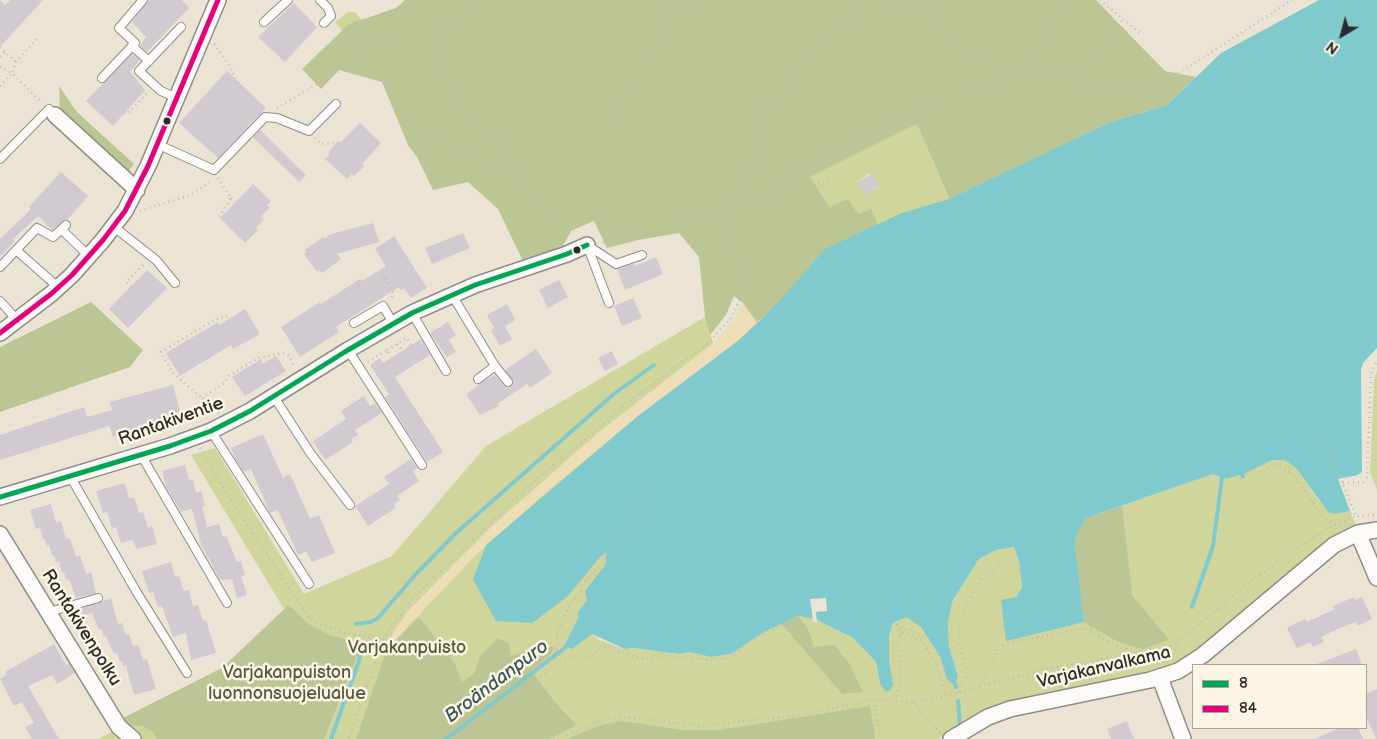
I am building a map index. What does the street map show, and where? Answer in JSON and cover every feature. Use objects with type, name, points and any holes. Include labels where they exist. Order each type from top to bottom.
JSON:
[{"type":"street","points":[[0,332],[58,288],[89,256],[114,226],[137,190],[218,0]]},
{"type":"street","points":[[52,112],[137,190]]},
{"type":"street","name":"Rantakiventie","points":[[0,497],[141,455],[211,431],[274,397],[348,350],[412,313],[452,295],[568,254],[587,245]]},
{"type":"street","name":"Varjakanvalkama","points":[[950,739],[988,717],[1010,709],[1187,667],[1334,545],[1358,533],[1377,530]]},
{"type":"street","points":[[1358,533],[1377,578]]},
{"type":"street","name":"Rantakivenpolku","points":[[0,534],[119,727],[133,739]]},
{"type":"street","points":[[1154,676],[1183,739]]},
{"type":"lane","points":[[102,78],[136,43],[119,28],[144,0]]},
{"type":"lane","points":[[264,22],[288,0]]},
{"type":"lane","points":[[320,0],[328,8],[331,16],[324,23]]},
{"type":"lane","points":[[177,98],[154,85],[139,72],[181,27]]},
{"type":"lane","points":[[132,46],[149,61]]},
{"type":"lane","points":[[157,144],[214,170],[265,117],[277,118],[309,131],[336,104]]},
{"type":"lane","points":[[0,159],[52,112]]},
{"type":"lane","points":[[114,226],[148,254],[175,283]]},
{"type":"lane","points":[[0,267],[37,228],[53,237],[64,228],[89,256]]},
{"type":"lane","points":[[587,245],[616,264],[642,255]]},
{"type":"lane","points":[[587,245],[609,303]]},
{"type":"lane","points":[[16,250],[58,288]]},
{"type":"lane","points":[[452,295],[495,366],[508,382]]},
{"type":"lane","points":[[0,301],[17,320]]},
{"type":"lane","points":[[354,323],[391,301]]},
{"type":"lane","points":[[383,306],[393,323]]},
{"type":"lane","points":[[412,313],[446,371]]},
{"type":"lane","points":[[348,350],[422,465]]},
{"type":"lane","points":[[478,379],[495,366]]},
{"type":"lane","points":[[274,397],[311,454],[350,505]]},
{"type":"lane","points":[[211,431],[310,584]]},
{"type":"lane","points":[[141,455],[228,603]]},
{"type":"lane","points":[[70,476],[136,591],[187,673]]},
{"type":"lane","points":[[49,612],[98,598]]},
{"type":"path","points":[[484,0],[465,15],[447,23],[441,28],[433,47],[434,59],[458,95],[462,105],[475,122],[496,136],[511,151],[521,172],[521,184],[527,200],[536,203],[556,220],[573,230],[587,245],[626,238],[731,206],[930,103],[1016,76],[1075,80],[1102,88],[1151,89],[1292,0]]},
{"type":"path","points":[[619,137],[616,127],[618,106],[633,77],[644,68],[657,38],[673,33],[667,7],[663,0]]},
{"type":"path","points":[[667,7],[698,6],[704,0]]},
{"type":"path","points":[[847,17],[853,0]]},
{"type":"path","points":[[930,16],[938,5],[937,0]]},
{"type":"path","points":[[1016,76],[1048,32],[1065,0]]},
{"type":"path","points":[[1100,0],[1122,20],[1140,32]]},
{"type":"path","points":[[747,112],[776,101],[786,92],[794,80],[796,70],[822,34],[847,17],[861,15],[871,17],[895,4],[930,16],[954,34],[964,52],[973,58],[985,60],[1005,80]]},
{"type":"path","points":[[1075,80],[1106,50],[1122,20]]},
{"type":"path","points":[[383,34],[392,31]]},
{"type":"path","points":[[265,117],[285,102],[354,62],[362,51],[359,36],[362,32],[383,34],[403,43]]},
{"type":"path","points":[[0,86],[12,73],[16,62],[37,39]]},
{"type":"path","points":[[212,41],[229,65],[240,87]]},
{"type":"path","points":[[0,47],[16,62]]},
{"type":"path","points":[[0,57],[5,52]]},
{"type":"path","points":[[1234,62],[1249,88]]},
{"type":"path","points":[[0,67],[12,73],[52,112]]},
{"type":"path","points":[[125,112],[127,114],[154,85]]},
{"type":"path","points":[[750,171],[762,159],[759,150],[762,143],[757,100]]},
{"type":"path","points":[[915,125],[930,103]]},
{"type":"path","points":[[408,116],[419,126],[521,184]]},
{"type":"path","points":[[419,126],[424,145],[423,152]]},
{"type":"path","points":[[309,131],[321,144],[333,143],[337,146]]},
{"type":"path","points":[[745,198],[751,177],[747,165]]},
{"type":"path","points":[[214,170],[231,198],[236,202]]},
{"type":"path","points":[[134,213],[190,195],[210,182],[214,170]]},
{"type":"path","points":[[731,206],[746,207],[829,180]]},
{"type":"path","points":[[219,216],[231,198]]},
{"type":"path","points":[[350,739],[383,639],[411,600],[529,486],[634,397],[708,343],[730,320],[741,296],[731,206]]},
{"type":"path","points":[[601,216],[626,238]]},
{"type":"path","points":[[131,287],[126,282],[145,264],[148,254]]},
{"type":"path","points":[[383,274],[394,293],[391,301]]},
{"type":"path","points":[[227,316],[214,320],[161,352],[173,373],[230,422]]},
{"type":"path","points":[[360,367],[407,338],[411,345]]},
{"type":"path","points":[[398,344],[402,350]]},
{"type":"path","points":[[387,350],[391,357]]},
{"type":"path","points":[[202,398],[224,383],[229,376],[258,358],[284,353],[288,355],[302,380]]},
{"type":"path","points":[[1366,478],[1371,374],[1377,360]]},
{"type":"path","points":[[194,438],[225,491],[308,616],[315,622],[345,633],[383,639]]},
{"type":"path","points":[[1326,444],[1356,516]]},
{"type":"path","points":[[1268,468],[1274,464],[1295,476],[1319,513],[1334,525]]},
{"type":"path","points":[[1343,483],[1367,482]]},
{"type":"path","points":[[546,658],[551,657],[556,650],[558,634],[568,608],[582,589],[583,583],[593,576],[605,558],[609,546],[628,519],[636,500],[642,494]]},
{"type":"path","points":[[605,558],[617,553],[633,526],[650,512],[652,505]]},
{"type":"path","points":[[558,739],[607,719],[625,717],[704,726],[800,714],[873,700],[913,702],[968,690],[1046,669],[1169,647],[1193,630],[1243,588],[1306,542],[1334,525],[1356,516],[1377,515]]},
{"type":"path","points":[[1084,534],[1080,543],[1091,630]]},
{"type":"path","points":[[958,692],[964,682],[967,671],[959,644],[960,620],[981,579],[999,566],[1000,560]]},
{"type":"path","points":[[456,739],[562,658],[572,655],[591,658],[601,647],[607,646],[642,660],[666,656],[716,660],[730,658],[764,634],[782,625],[793,624]]},
{"type":"path","points":[[901,634],[897,625],[918,633],[936,664],[946,695]]},
{"type":"path","points":[[979,686],[991,666],[997,646],[1084,628],[1091,630],[1117,646],[1138,652],[1154,676]]},
{"type":"path","points":[[905,629],[908,634]]},
{"type":"path","points":[[896,701],[900,684],[898,639],[905,629]]},
{"type":"path","points":[[901,634],[908,634],[923,642]]},
{"type":"path","points":[[556,650],[562,658]]},
{"type":"path","points":[[964,682],[968,690]]},
{"type":"path","points":[[868,694],[869,701]]},
{"type":"path","points":[[873,700],[881,739]]},
{"type":"path","points":[[913,702],[950,739]]},
{"type":"green space","points":[[405,0],[1096,0],[1165,71],[1196,77],[1167,105],[1108,123],[949,199],[917,124],[810,177],[830,207],[848,199],[858,214],[871,209],[878,225],[757,322],[743,303],[734,296],[726,315],[710,335],[705,317],[699,257],[679,233],[638,240],[607,248],[594,221],[571,231],[562,248],[523,261],[498,209],[468,182],[433,190],[417,157],[408,145],[382,82],[339,70],[321,89],[302,69],[349,24],[396,8]]},
{"type":"green space","points":[[348,12],[355,12],[364,23],[345,34],[335,22]]},
{"type":"green space","name":"Varjakanpuisto","points":[[1215,65],[587,600],[578,612],[585,630],[600,640],[625,649],[633,648],[679,654],[689,652],[711,657],[731,654],[764,632],[798,616],[815,619],[853,638],[876,662],[880,683],[893,684],[889,660],[889,636],[893,623],[906,617],[921,627],[940,657],[947,679],[954,682],[958,676],[949,647],[948,621],[953,600],[979,559],[996,550],[1015,547],[1019,561],[1022,587],[1016,597],[1006,641],[1086,518],[1213,474],[1226,479],[1240,475],[1241,479],[1245,479],[1243,474],[1272,460],[1285,460],[1296,468],[1319,501],[1335,514],[1350,511],[1357,529],[1187,661],[950,733],[938,739],[98,739],[116,730],[121,719],[222,668],[284,609],[191,455],[215,448],[304,594],[392,556],[486,446],[705,317],[713,343],[735,319],[743,303],[758,322],[858,214],[830,207],[810,177],[917,124],[948,198],[1108,123],[1167,105],[1196,77]],"holes":[[[868,174],[872,174],[879,187],[865,194],[858,182]]]},
{"type":"green space","points":[[59,86],[77,112],[134,164],[129,171],[60,108]]},
{"type":"green space","points":[[91,302],[143,350],[130,367],[0,412],[0,347]]},
{"type":"green space","points":[[1377,371],[1377,490],[1370,472],[1374,380]]},
{"type":"green space","points":[[1122,506],[1132,595],[1169,640],[1143,649],[1118,642],[1084,622],[1075,547],[1076,535],[1086,518]]},
{"type":"green space","name":"Varjakanpuiston luonnonsuojelualue","points":[[289,605],[307,623],[329,635],[362,643],[324,739],[156,739],[154,732],[141,726],[129,726],[121,719],[222,668]]},
{"type":"green space","points":[[798,616],[808,629],[814,647],[834,645],[849,663],[863,692],[842,694],[781,623]]},
{"type":"green space","points":[[419,617],[454,662],[462,682],[474,674],[480,656],[498,638],[509,643],[511,656],[538,646],[554,647],[551,654],[531,671],[558,706],[577,725],[549,739],[356,739],[387,649]]},
{"type":"green space","points":[[870,706],[875,739],[567,739],[601,725],[622,721],[682,730],[720,730]]},
{"type":"sand","points":[[743,303],[757,323],[739,340],[638,416],[543,495],[472,559],[387,649],[394,631],[407,612],[492,526],[599,432],[713,343],[735,319]]},
{"type":"water","points":[[1319,0],[1377,0],[1377,348],[1363,363],[1361,370],[1362,472],[1358,475],[1338,479],[1350,511],[1335,514],[1328,512],[1296,468],[1285,460],[1272,460],[1244,474],[1245,478],[1241,479],[1240,475],[1226,479],[1213,474],[1086,518],[1076,535],[1075,547],[1084,622],[1006,641],[1001,600],[1016,597],[1022,587],[1019,561],[1014,547],[996,550],[979,559],[953,600],[948,621],[949,647],[958,676],[956,681],[952,683],[947,679],[940,657],[921,627],[906,617],[893,623],[889,636],[889,660],[893,684],[890,691],[885,691],[880,683],[876,662],[853,638],[815,619],[798,616],[764,632],[731,654],[711,657],[689,652],[679,654],[633,648],[625,649],[592,634],[572,649],[566,647],[564,646],[578,618],[578,612],[587,600],[585,591],[605,565],[607,552],[600,557],[567,597],[532,623],[496,621],[473,579],[486,545],[638,416],[739,340],[772,309],[825,249],[902,213],[949,199],[1108,123],[1167,105],[1221,53]]},
{"type":"pier","points":[[826,598],[827,611],[816,612],[817,623],[813,621],[810,599]]},
{"type":"building","points":[[0,0],[5,5],[10,0],[43,0],[0,47]]},
{"type":"building","points":[[149,0],[182,0],[189,8],[147,52],[140,45],[146,37],[132,22]]},
{"type":"building","points":[[294,3],[317,27],[285,62],[258,37]]},
{"type":"building","points":[[132,54],[140,60],[130,72],[145,90],[113,126],[86,101]]},
{"type":"building","points":[[227,71],[266,108],[218,158],[179,123]]},
{"type":"building","points":[[360,123],[381,143],[362,164],[364,166],[354,176],[352,174],[347,179],[325,159],[330,154],[328,152],[338,141],[340,143]]},
{"type":"building","points":[[260,130],[306,175],[299,182],[253,137]]},
{"type":"building","points":[[61,172],[88,196],[67,220],[52,230],[38,216],[13,239],[15,241],[0,257],[0,239],[31,209],[29,207]]},
{"type":"building","points":[[872,174],[879,186],[865,195],[858,182]]},
{"type":"building","points":[[253,184],[271,201],[267,205],[270,208],[261,216],[264,219],[256,228],[258,230],[245,243],[220,218]]},
{"type":"building","points":[[373,223],[379,242],[337,254],[341,259],[322,273],[320,270],[317,272],[304,254],[305,250],[323,237],[324,239],[331,234]]},
{"type":"building","points":[[463,233],[470,248],[432,264],[425,248]]},
{"type":"building","points":[[394,236],[427,288],[411,298],[404,288],[401,290],[399,287],[336,327],[339,332],[300,357],[281,327],[320,302],[321,304],[360,279],[362,281],[386,266],[375,249]]},
{"type":"building","points":[[656,257],[663,274],[625,290],[617,269],[634,264],[635,266]]},
{"type":"building","points":[[147,270],[167,288],[128,328],[109,309]]},
{"type":"building","points":[[559,280],[568,297],[548,308],[539,290]]},
{"type":"building","points":[[633,298],[642,318],[622,326],[614,306]]},
{"type":"building","points":[[507,304],[515,320],[505,326],[512,339],[500,346],[491,330],[494,328],[487,315]]},
{"type":"building","points":[[245,309],[260,334],[233,349],[231,345],[180,376],[166,353],[218,322],[219,325]]},
{"type":"building","points":[[448,322],[456,335],[449,340],[456,352],[447,357],[430,333]]},
{"type":"building","points":[[421,339],[430,355],[395,377],[443,452],[427,462],[385,397],[389,394],[370,365],[380,358],[383,363]]},
{"type":"building","points":[[536,349],[552,373],[530,388],[527,384],[497,404],[499,406],[480,415],[466,394],[478,386],[477,384],[495,375],[504,386],[511,387],[513,381],[505,370]]},
{"type":"building","points":[[612,351],[618,364],[605,371],[598,358]]},
{"type":"building","points":[[276,356],[286,371],[245,396],[232,377],[261,359],[263,364]]},
{"type":"building","points":[[173,385],[182,418],[113,437],[109,426],[0,460],[0,435],[84,407],[87,417],[112,410],[110,402]]},
{"type":"building","points":[[364,396],[370,406],[375,403],[382,413],[355,430],[358,435],[351,439],[353,442],[325,460],[313,441],[346,419],[341,411]]},
{"type":"building","points":[[263,434],[283,478],[290,474],[310,519],[319,515],[335,553],[312,562],[306,551],[298,555],[278,510],[270,513],[251,469],[244,472],[236,460],[231,448]]},
{"type":"building","points":[[411,459],[417,468],[413,471],[419,481],[397,496],[400,500],[394,504],[396,508],[368,526],[355,506],[389,484],[384,477]]},
{"type":"building","points":[[185,465],[189,480],[193,479],[196,493],[201,491],[205,506],[202,507],[207,527],[219,524],[223,537],[226,536],[237,562],[241,561],[245,575],[241,576],[247,595],[237,598],[232,579],[220,580],[201,544],[192,509],[181,512],[166,487],[162,471]]},
{"type":"building","points":[[125,483],[129,498],[134,497],[139,513],[143,512],[148,528],[152,526],[157,544],[137,549],[132,540],[121,543],[116,527],[112,528],[107,512],[103,513],[96,491]]},
{"type":"building","points":[[51,504],[56,523],[61,521],[66,539],[70,538],[76,557],[80,555],[86,574],[91,572],[96,593],[76,598],[69,579],[66,580],[64,572],[62,573],[59,561],[56,562],[49,545],[47,546],[45,539],[43,539],[40,528],[36,529],[30,510]]},
{"type":"building","points":[[171,562],[175,577],[179,576],[184,591],[189,590],[193,606],[198,605],[203,621],[206,620],[216,653],[191,660],[186,633],[173,637],[162,606],[158,607],[153,592],[149,593],[142,571]]},
{"type":"building","points":[[1354,597],[1355,600],[1362,597],[1372,619],[1358,626],[1356,622],[1342,627],[1321,637],[1324,642],[1313,647],[1310,642],[1297,648],[1287,628],[1305,619],[1307,622],[1335,609],[1333,606]]},
{"type":"building","points":[[111,598],[118,624],[122,623],[126,635],[129,634],[133,646],[138,645],[143,660],[147,659],[156,689],[134,695],[126,665],[123,666],[122,661],[120,662],[117,653],[114,654],[106,636],[103,637],[102,629],[99,630],[92,613],[81,616],[79,609]]},
{"type":"building","points":[[54,644],[66,665],[69,663],[75,673],[57,684],[52,675],[28,686],[59,739],[32,739],[25,727],[34,723],[22,702],[14,706],[0,679],[7,675],[5,672]]},
{"type":"building","points":[[1356,649],[1362,664],[1317,664]]},
{"type":"building","points":[[1377,689],[1377,739],[1367,718],[1367,694]]},
{"type":"building","points":[[1127,721],[1134,739],[1111,739],[1107,729]]},
{"type":"building","points":[[1338,729],[1358,729],[1363,739],[1314,739]]},
{"type":"waterway","points":[[356,624],[377,619],[416,574],[456,533],[615,393],[654,365]]},
{"type":"waterway","points":[[1192,607],[1213,546],[1222,478]]},
{"type":"waterway","points":[[331,739],[359,661],[360,656],[350,645]]},
{"type":"waterway","name":"Broändanpuro","points":[[446,739],[566,647]]},
{"type":"waterway","points":[[954,682],[956,687]]},
{"type":"waterway","points":[[958,701],[960,727]]},
{"type":"transit line","name":"84","points":[[0,333],[51,294],[72,275],[103,240],[125,211],[148,166],[218,0]]},
{"type":"transit line","name":"8","points":[[0,497],[170,446],[211,431],[250,411],[412,313],[475,285],[567,254],[587,245]]}]
